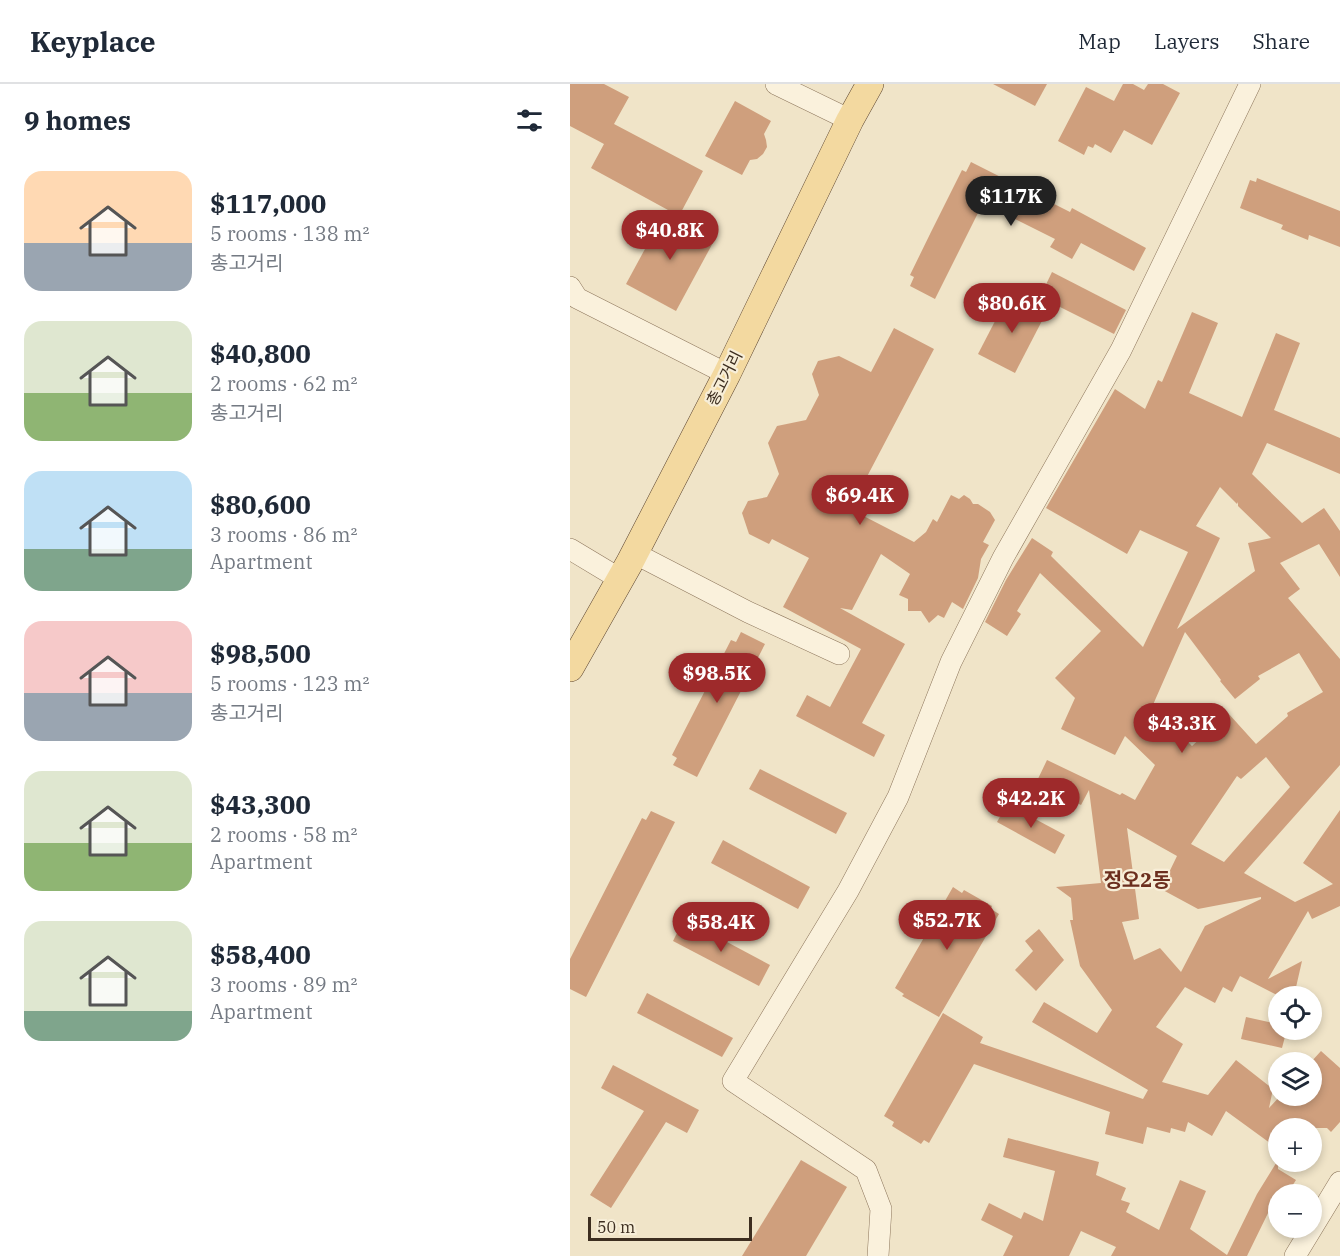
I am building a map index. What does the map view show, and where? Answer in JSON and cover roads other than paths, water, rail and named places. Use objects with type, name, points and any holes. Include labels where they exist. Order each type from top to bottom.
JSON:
[{"type":"main road","name":"총고거리","points":[[570,669],[634,553],[727,374],[850,120],[870,84]]},
{"type":"street","points":[[776,84],[850,120]]},
{"type":"street","points":[[878,1256],[881,1209],[866,1170],[733,1082],[848,891],[898,797],[956,651],[1003,558],[1121,350],[1250,84]]},
{"type":"street","points":[[570,287],[578,298],[727,374]]},
{"type":"street","points":[[570,549],[620,579]]},
{"type":"street","points":[[634,553],[748,612],[839,654]]},
{"type":"street","points":[[1295,1256],[1340,1182]]},
{"type":"district","name":"정오2동","points":[[1137,879]]}]
